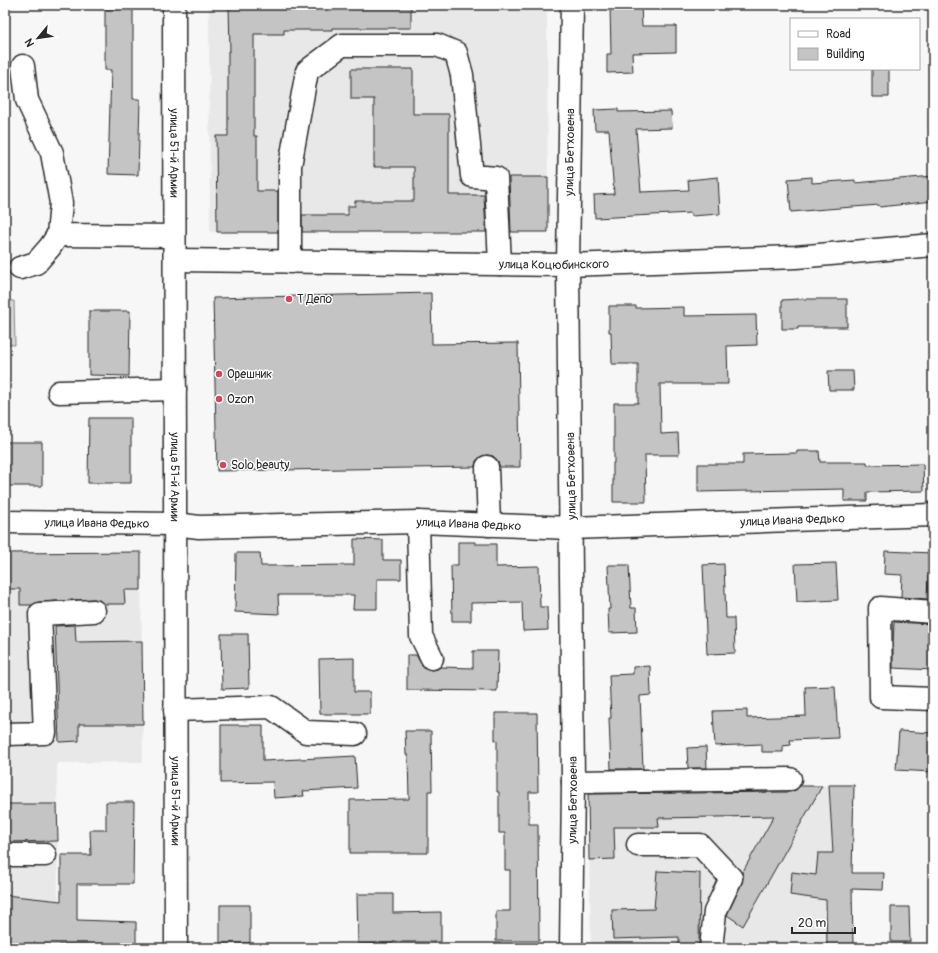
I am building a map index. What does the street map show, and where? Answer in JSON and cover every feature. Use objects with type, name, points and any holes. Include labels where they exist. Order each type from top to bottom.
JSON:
[{"type":"street","name":"улица 51-й Армии","points":[[174,5],[176,948]]},
{"type":"street","name":"улица Бетховена","points":[[572,5],[568,265],[573,782],[572,948]]},
{"type":"street","points":[[290,262],[290,166],[307,71],[342,45],[437,45],[456,53],[462,75],[472,176],[496,178],[500,264]]},
{"type":"street","points":[[20,268],[36,263],[58,235],[60,203],[52,153],[27,100],[23,66]]},
{"type":"street","points":[[58,235],[174,236]]},
{"type":"street","name":"улица Коцюбинского","points":[[174,260],[568,265],[796,257],[933,245]]},
{"type":"street","points":[[59,392],[175,389]]},
{"type":"street","points":[[487,467],[489,525]]},
{"type":"street","name":"улица Ивана Федько","points":[[5,522],[175,524],[199,527],[418,522],[571,528],[933,515]]},
{"type":"street","points":[[418,522],[421,636],[432,658]]},
{"type":"street","points":[[933,612],[880,608],[881,697],[933,699]]},
{"type":"street","points":[[5,734],[45,733],[40,614],[94,610]]},
{"type":"street","points":[[175,710],[271,707],[306,732],[355,734]]},
{"type":"street","points":[[573,782],[790,779]]},
{"type":"street","points":[[638,846],[700,845],[731,878],[715,912],[711,948]]},
{"type":"street","points":[[5,855],[45,855]]},
{"type":"shaded area","points":[[209,5],[547,5],[548,232],[210,232]]},
{"type":"shaded area","points":[[5,301],[14,301],[15,345],[5,344]]},
{"type":"shaded area","points":[[141,552],[143,762],[57,763],[58,893],[61,934],[60,948],[5,948],[5,553]]},
{"type":"shaded area","points":[[854,785],[852,874],[853,946],[826,948],[591,948],[588,788]]},
{"type":"building","points":[[610,5],[641,5],[642,26],[676,26],[676,52],[632,53],[633,72],[607,73],[607,54],[611,54]]},
{"type":"building","points":[[229,6],[411,7],[411,28],[332,28],[332,30],[284,30],[284,34],[254,34],[254,136],[257,136],[257,191],[278,191],[278,232],[217,232],[216,136],[228,136],[228,51],[230,51]]},
{"type":"building","points":[[105,9],[133,9],[133,99],[140,99],[138,175],[108,174],[111,70],[105,70]]},
{"type":"building","points":[[351,69],[413,69],[413,114],[449,114],[449,195],[484,195],[486,232],[302,232],[302,215],[348,215],[348,206],[355,206],[355,201],[414,201],[414,167],[374,167],[374,99],[351,99]]},
{"type":"building","points":[[872,70],[889,70],[889,97],[872,97]]},
{"type":"building","points":[[618,109],[618,112],[671,111],[672,128],[636,129],[641,192],[689,190],[688,180],[718,177],[720,214],[691,216],[691,213],[595,218],[594,195],[614,194],[609,130],[595,130],[594,110]]},
{"type":"building","points":[[933,176],[933,201],[880,207],[879,205],[791,212],[788,179],[812,177],[812,183],[855,180],[855,183]]},
{"type":"building","points":[[509,177],[548,177],[548,232],[511,232]]},
{"type":"building","points":[[431,293],[432,344],[518,343],[520,467],[500,467],[497,460],[493,456],[487,455],[480,457],[476,461],[475,467],[217,471],[213,298]]},
{"type":"building","points":[[847,299],[847,327],[798,327],[798,329],[782,329],[782,300]]},
{"type":"building","points":[[609,306],[636,306],[636,308],[684,307],[684,316],[756,315],[757,345],[727,346],[728,384],[660,384],[661,434],[678,433],[679,455],[645,455],[646,502],[613,502],[614,403],[638,403],[638,364],[612,364],[611,332],[609,332]]},
{"type":"building","points":[[89,311],[130,311],[129,376],[89,375]]},
{"type":"building","points":[[828,371],[853,371],[854,390],[829,390]]},
{"type":"building","points":[[89,418],[131,418],[131,483],[88,483]]},
{"type":"building","points":[[5,442],[42,442],[42,486],[5,486]]},
{"type":"building","points":[[797,451],[819,451],[820,462],[867,462],[867,465],[923,464],[924,491],[867,492],[867,501],[844,501],[844,489],[698,492],[698,464],[743,464],[743,454],[797,453]]},
{"type":"building","points":[[354,539],[383,540],[383,560],[401,560],[401,579],[377,579],[377,609],[353,609],[354,595],[278,595],[279,614],[235,612],[236,553],[260,553],[261,566],[354,565]]},
{"type":"building","points":[[458,542],[496,544],[496,567],[539,566],[540,607],[547,607],[548,630],[523,631],[522,602],[471,603],[471,621],[452,621],[451,565],[458,565]]},
{"type":"building","points":[[885,551],[933,553],[933,577],[928,576],[927,599],[901,597],[902,575],[884,574]]},
{"type":"building","points":[[141,552],[141,590],[124,590],[125,604],[104,604],[99,600],[93,599],[39,602],[32,605],[20,605],[20,589],[5,589],[5,553]]},
{"type":"building","points":[[836,563],[838,600],[797,602],[795,564]]},
{"type":"building","points":[[724,564],[726,618],[734,618],[735,653],[707,654],[703,565]]},
{"type":"building","points":[[608,565],[629,565],[631,608],[636,608],[637,632],[609,633],[608,609],[610,609]]},
{"type":"building","points":[[894,622],[933,624],[933,670],[893,668]]},
{"type":"building","points":[[75,625],[76,642],[142,641],[143,724],[79,724],[79,741],[59,742],[55,626]]},
{"type":"building","points":[[221,634],[248,634],[249,688],[222,689]]},
{"type":"building","points":[[473,651],[498,651],[497,691],[407,690],[407,655],[416,655],[425,668],[432,670],[440,667],[473,668]]},
{"type":"building","points":[[354,658],[354,692],[370,692],[370,714],[320,714],[319,659]]},
{"type":"building","points":[[650,666],[651,695],[640,696],[643,769],[611,769],[609,675],[633,674],[633,667]]},
{"type":"building","points":[[835,686],[838,738],[790,740],[791,745],[783,746],[783,752],[762,752],[762,744],[715,746],[713,711],[747,710],[747,718],[806,716],[805,687]]},
{"type":"building","points":[[495,713],[537,713],[538,792],[529,792],[529,824],[538,824],[539,941],[496,941],[496,911],[510,911],[510,870],[505,870],[505,833],[499,833],[499,792],[497,792],[497,740],[495,740]]},
{"type":"building","points":[[221,725],[263,725],[263,761],[355,756],[357,788],[303,791],[304,796],[274,798],[273,782],[221,783]]},
{"type":"building","points":[[405,731],[431,731],[432,791],[428,791],[428,853],[350,853],[350,800],[409,799],[408,755],[406,755]]},
{"type":"building","points":[[899,731],[933,733],[933,772],[896,770]]},
{"type":"building","points":[[706,747],[707,768],[688,768],[687,748]]},
{"type":"building","points":[[829,785],[854,785],[852,873],[884,873],[883,890],[852,889],[853,946],[827,948],[826,900],[790,895],[792,872],[816,875],[818,853],[833,853]]},
{"type":"building","points":[[800,786],[822,786],[743,926],[727,915],[742,883],[742,873],[774,816],[658,818],[659,827],[614,827],[615,859],[589,860],[588,794],[790,792],[796,790]]},
{"type":"building","points":[[106,802],[134,802],[133,884],[77,884],[77,920],[136,922],[136,946],[59,945],[58,948],[5,947],[5,895],[61,901],[61,855],[91,855],[90,830],[106,830]]},
{"type":"building","points":[[5,804],[57,804],[58,841],[5,842]]},
{"type":"building","points":[[657,871],[700,873],[699,946],[682,947],[682,945],[679,945],[679,937],[613,939],[612,910],[654,909]]},
{"type":"building","points":[[357,894],[393,894],[393,913],[441,912],[441,942],[358,944]]},
{"type":"building","points":[[220,905],[250,905],[250,943],[220,943]]},
{"type":"building","points":[[891,907],[909,907],[910,942],[891,942]]},
{"type":"place","name":"Т Депо","points":[[289,299]]},
{"type":"place","name":"Орешник","points":[[219,374]]},
{"type":"place","name":"Ozon","points":[[219,399]]},
{"type":"place","name":"Solo beauty","points":[[223,465]]}]
